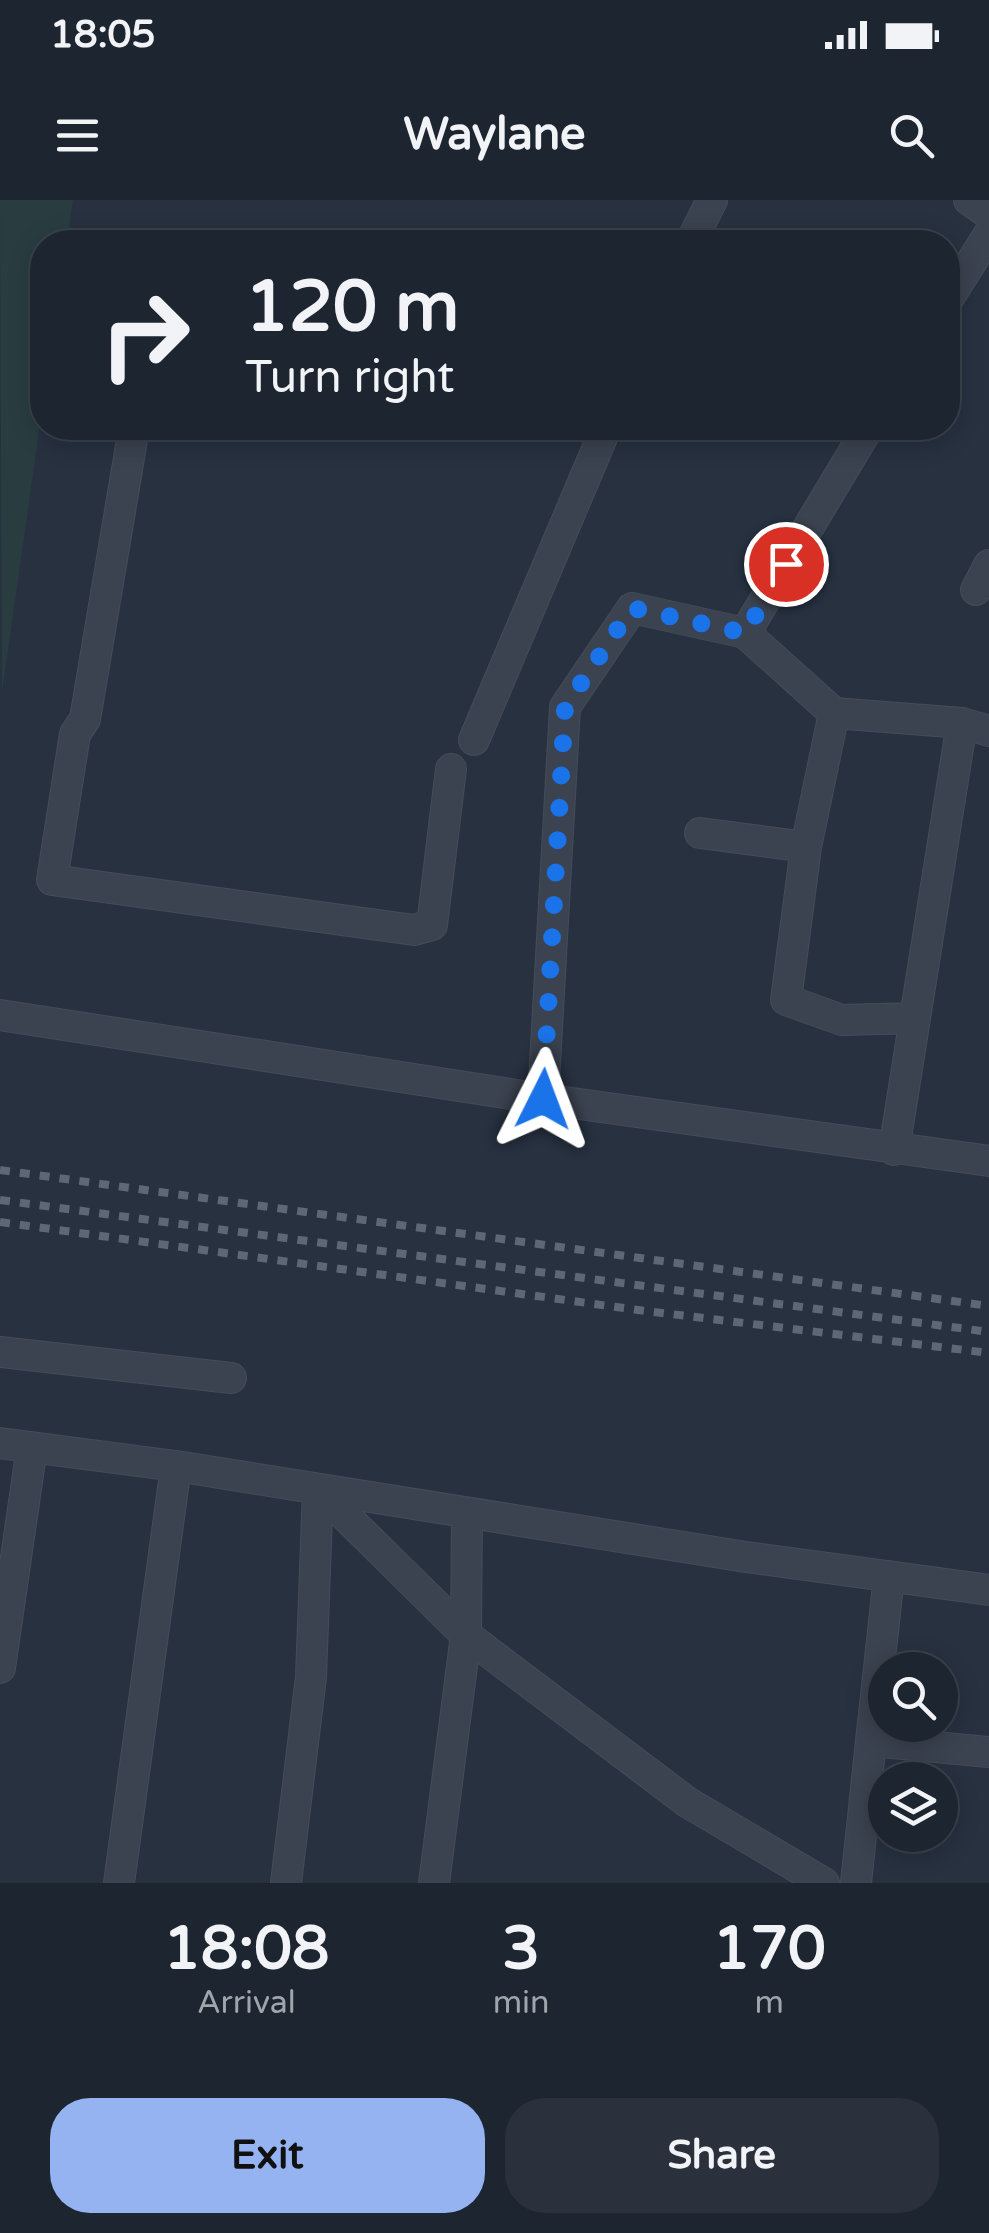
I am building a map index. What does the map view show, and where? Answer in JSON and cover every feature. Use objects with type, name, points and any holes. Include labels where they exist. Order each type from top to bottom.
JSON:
[{"type":"street","points":[[696,230],[712,200]]},
{"type":"street","points":[[969,200],[989,214]]},
{"type":"street","points":[[960,281],[989,234]]},
{"type":"street","points":[[132,440],[85,719],[75,734],[52,880],[414,930],[432,925],[452,769]]},
{"type":"street","points":[[474,740],[601,440]]},
{"type":"street","points":[[745,633],[861,440]]},
{"type":"street","points":[[543,1099],[565,707],[632,608],[745,633],[834,713],[975,727],[915,1018],[894,1150]]},
{"type":"street","points":[[834,713],[806,847],[786,1000],[842,1020],[915,1018]]},
{"type":"street","points":[[700,833],[806,847]]},
{"type":"street","points":[[0,1015],[543,1099],[989,1161]]},
{"type":"street","points":[[0,1352],[231,1378]]},
{"type":"street","points":[[0,1443],[176,1466],[728,1554],[989,1590]]},
{"type":"street","points":[[0,1668],[32,1447]]},
{"type":"street","points":[[120,1883],[176,1466]]},
{"type":"street","points":[[318,1489],[466,1635],[687,1802],[824,1883]]},
{"type":"street","points":[[286,1883],[311,1677],[318,1489]]},
{"type":"street","points":[[434,1883],[466,1635],[467,1513]]},
{"type":"street","points":[[881,1652],[889,1576]]},
{"type":"street","points":[[856,1883],[872,1742]]},
{"type":"street","points":[[883,1742],[989,1752]]},
{"type":"green space","points":[[0,200],[73,200],[69,230],[30,230],[30,440],[38,440],[2,692]]},
{"type":"railway","points":[[0,1170],[989,1306]]},
{"type":"railway","points":[[0,1200],[989,1332]]},
{"type":"railway","points":[[0,1222],[638,1310],[989,1353]]},
{"type":"route","points":[[543,1099],[565,707],[632,608],[745,633],[786,564]]}]
